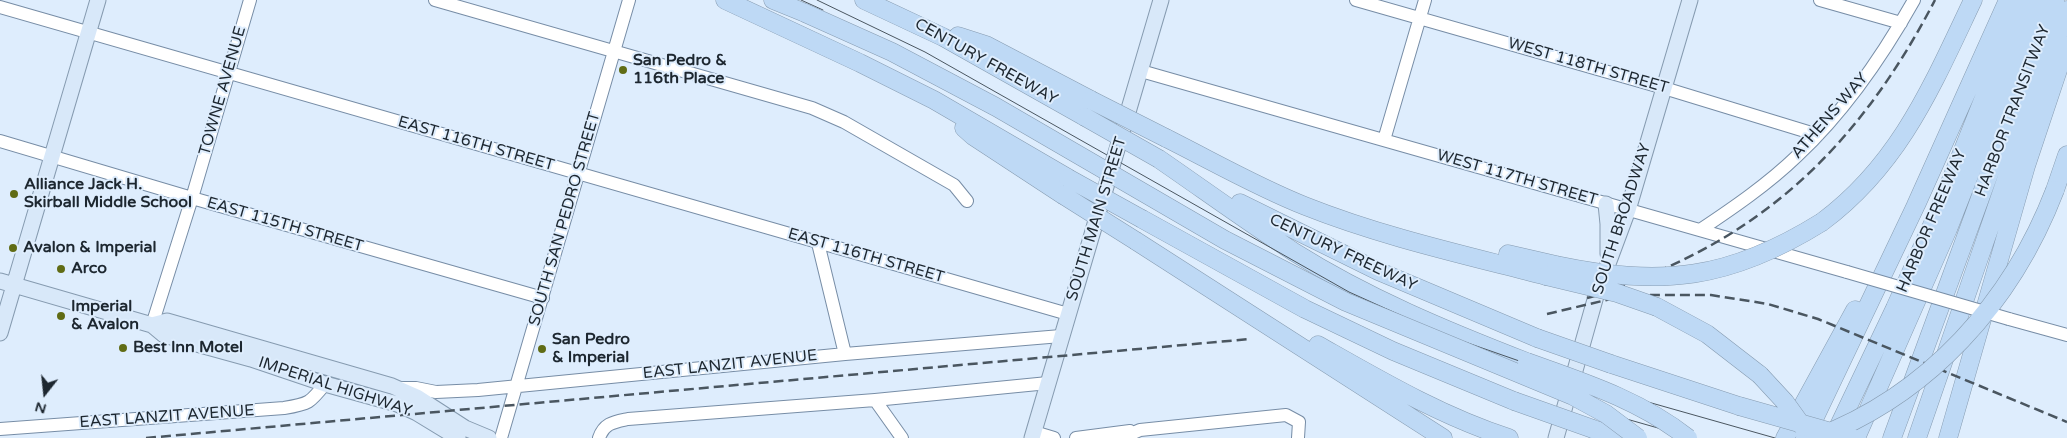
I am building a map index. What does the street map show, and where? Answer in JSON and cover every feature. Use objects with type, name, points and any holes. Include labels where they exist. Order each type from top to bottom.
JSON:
[{"type":"highway","points":[[725,0],[934,100],[1142,220],[1305,309],[1401,354],[1514,401],[1622,438]]},
{"type":"highway","points":[[773,0],[892,52],[996,107],[1260,259],[1346,302],[1573,396],[1606,414],[1638,438]]},
{"type":"highway","name":"CENTURY FREEWAY","points":[[864,0],[914,23],[999,68],[1159,159],[1340,254],[1443,300],[1537,338],[1710,397],[1737,410],[1852,438]]},
{"type":"highway","points":[[1551,270],[1638,278],[1697,274],[1753,258],[1790,242],[1822,222],[1862,188],[1888,159],[1901,139],[1946,56],[1973,0]]},
{"type":"highway","points":[[1805,438],[1916,205],[2008,0]]},
{"type":"highway","name":"HARBOR FREEWAY","points":[[1833,438],[1937,213],[2023,0]]},
{"type":"highway","name":"HARBOR TRANSITWAY","points":[[1856,438],[1948,229],[2038,0]]},
{"type":"highway","name":"HARBOR TRANSITWAY","points":[[1892,438],[1970,222],[2055,0]]},
{"type":"highway","points":[[1917,438],[2017,148],[2067,10]]},
{"type":"highway","points":[[914,23],[986,45],[1226,169],[1304,199],[1382,224],[1551,270],[1657,307],[1707,334],[1760,375],[1785,402],[1810,438]]},
{"type":"highway","points":[[1948,438],[2026,166],[2067,43]]},
{"type":"highway","points":[[934,100],[973,136],[1241,308],[1398,400],[1443,438]]},
{"type":"highway","points":[[1737,410],[1816,438],[1854,421],[1886,402],[1924,375],[1957,346],[1994,303],[2015,272],[2033,241],[2055,190],[2067,155]]},
{"type":"highway","points":[[1785,438],[1938,156]]},
{"type":"highway","points":[[1159,159],[1295,252],[1365,291],[1433,324],[1617,396],[1657,416],[1688,438]]},
{"type":"highway","points":[[1398,400],[1509,438]]},
{"type":"main road","points":[[0,333],[7,283],[52,156],[98,0]]},
{"type":"main road","name":"SOUTH MAIN STREET","points":[[1033,435],[1161,0]]},
{"type":"main road","name":"SOUTH BROADWAY","points":[[1556,438],[1596,296],[1628,210],[1690,0]]},
{"type":"main road","points":[[1606,204],[1608,265]]},
{"type":"main road","name":"IMPERIAL HIGHWAY","points":[[7,283],[152,325],[164,335],[251,359],[325,384],[397,404],[458,438]]},
{"type":"main road","name":"IMPERIAL HIGHWAY","points":[[152,325],[167,321],[395,387],[417,397],[465,428],[489,438]]},
{"type":"main road","points":[[325,384],[333,379],[369,390],[395,387]]},
{"type":"street","name":"TOWNE AVENUE","points":[[152,325],[192,198],[250,0]]},
{"type":"street","points":[[435,0],[812,108],[844,122],[954,185],[967,201]]},
{"type":"street","name":"SOUTH SAN PEDRO STREET","points":[[502,438],[629,0]]},
{"type":"street","name":"WEST 118TH STREET","points":[[1356,0],[1818,134]]},
{"type":"street","points":[[1384,140],[1425,0]]},
{"type":"street","points":[[1820,0],[1901,23]]},
{"type":"street","name":"ATHENS WAY","points":[[1700,230],[1796,157],[1818,134],[1842,108],[1878,61],[1914,0]]},
{"type":"street","name":"EAST 116TH STREET","points":[[0,7],[1068,314]]},
{"type":"street","name":"WEST 117TH STREET","points":[[1140,71],[2067,335]]},
{"type":"street","name":"EAST 115TH STREET","points":[[0,141],[543,298]]},
{"type":"street","points":[[818,243],[845,354]]},
{"type":"street","name":"EAST LANZIT AVENUE","points":[[395,387],[416,388],[436,392],[516,386],[845,354],[1061,336]]},
{"type":"street","points":[[599,438],[603,428],[612,422],[628,420],[876,400],[1048,382]]},
{"type":"street","name":"EAST LANZIT AVENUE","points":[[0,429],[284,408],[305,405],[312,400],[325,384]]},
{"type":"street","points":[[876,400],[902,438]]},
{"type":"street","points":[[1076,438],[1286,415],[1299,422],[1298,438]]},
{"type":"street","points":[[1122,438],[1140,430]]},
{"type":"street","points":[[1033,435],[1054,438]]},
{"type":"tram line","points":[[801,0],[823,10]]},
{"type":"tram line","points":[[817,0],[925,52],[1349,292],[1442,334],[1588,385],[1775,438]]},
{"type":"tram line","points":[[1242,240],[1346,299],[1522,380],[1616,416],[1693,438]]},
{"type":"railway","points":[[1587,298],[1629,284],[1701,251],[1744,225],[1784,195],[1820,163],[1852,127],[1882,88],[1910,45],[1935,0]]},
{"type":"railway","points":[[1547,314],[1619,297],[1639,295],[1711,295],[1768,304],[1818,319],[2067,422]]},
{"type":"railway","points":[[146,438],[1250,339]]},
{"type":"place","name":"San Pedro & 116th Place","points":[[623,70]]},
{"type":"place","name":"Alliance Jack H. Skirball Middle School","points":[[14,194]]},
{"type":"place","name":"Avalon & Imperial","points":[[13,248]]},
{"type":"place","name":"Arco","points":[[61,269]]},
{"type":"place","name":"Imperial & Avalon","points":[[61,316]]},
{"type":"place","name":"Best Inn Motel","points":[[123,348]]},
{"type":"place","name":"San Pedro & Imperial","points":[[542,349]]}]
